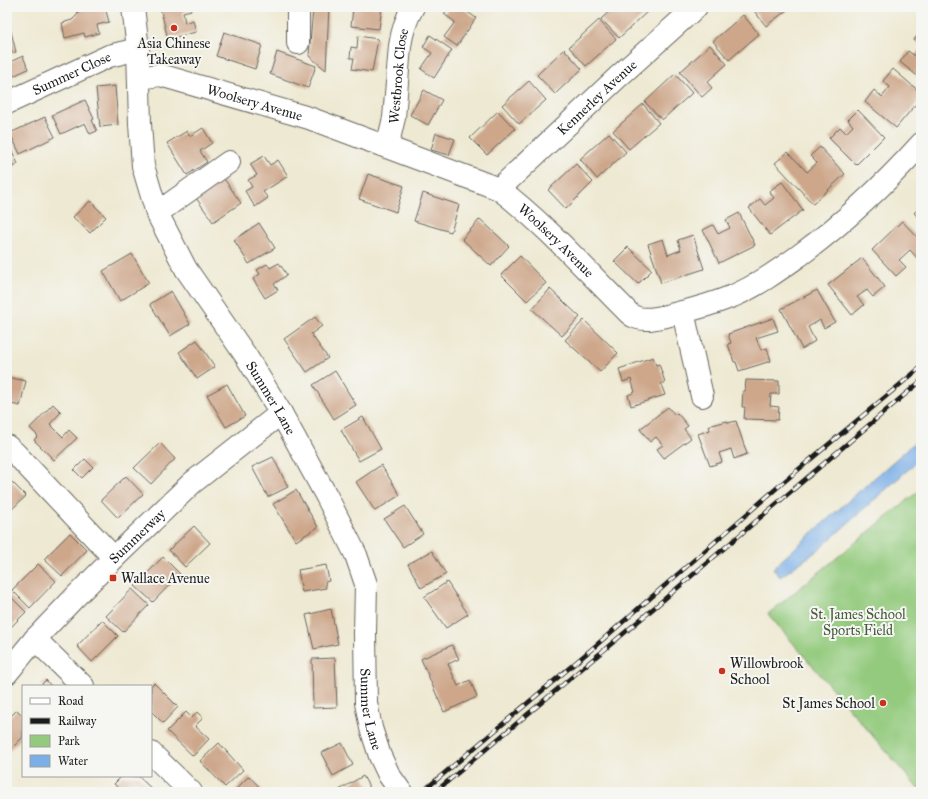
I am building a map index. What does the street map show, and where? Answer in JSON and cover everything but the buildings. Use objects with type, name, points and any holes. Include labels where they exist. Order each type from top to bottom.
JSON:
[{"type":"street","name":"Summer Lane","points":[[133,7],[140,78],[140,124],[143,166],[157,213],[186,269],[246,356],[281,413],[327,497],[356,555],[366,584],[366,703],[371,728],[380,756],[389,776],[401,792]]},
{"type":"street","points":[[298,7],[298,43]]},
{"type":"street","name":"Westbrook Close","points":[[387,147],[394,118],[402,34],[407,18],[413,7]]},
{"type":"street","name":"Kennerley Avenue","points":[[499,189],[618,77],[696,7]]},
{"type":"street","name":"Summer Close","points":[[7,103],[109,56],[138,49]]},
{"type":"street","name":"Woolsery Avenue","points":[[140,78],[160,75],[309,118],[499,189],[513,200],[560,244],[633,317],[641,319],[652,319],[715,303],[734,296],[784,267],[850,216],[882,186],[921,144]]},
{"type":"street","points":[[157,213],[229,162]]},
{"type":"street","points":[[683,312],[702,396]]},
{"type":"street","name":"Summerway","points":[[7,673],[35,639],[114,558],[192,483],[281,413]]},
{"type":"street","points":[[7,446],[16,453],[114,558]]},
{"type":"street","points":[[35,639],[82,685]]},
{"type":"street","points":[[152,754],[191,792]]},
{"type":"green space","name":"St. James School Sports Field","points":[[921,489],[921,792],[768,614]]},
{"type":"water","points":[[921,437],[921,458],[817,551],[780,577],[773,568]]},
{"type":"railway","points":[[422,792],[593,648],[786,480],[921,367]]},
{"type":"railway","points":[[435,792],[921,381]]},
{"type":"place","name":"Asia Chinese Takeaway","points":[[174,28]]},
{"type":"place","name":"Wallace Avenue","points":[[113,578]]},
{"type":"place","name":"Willowbrook School","points":[[722,671]]},
{"type":"place","name":"St James School","points":[[883,703]]}]
